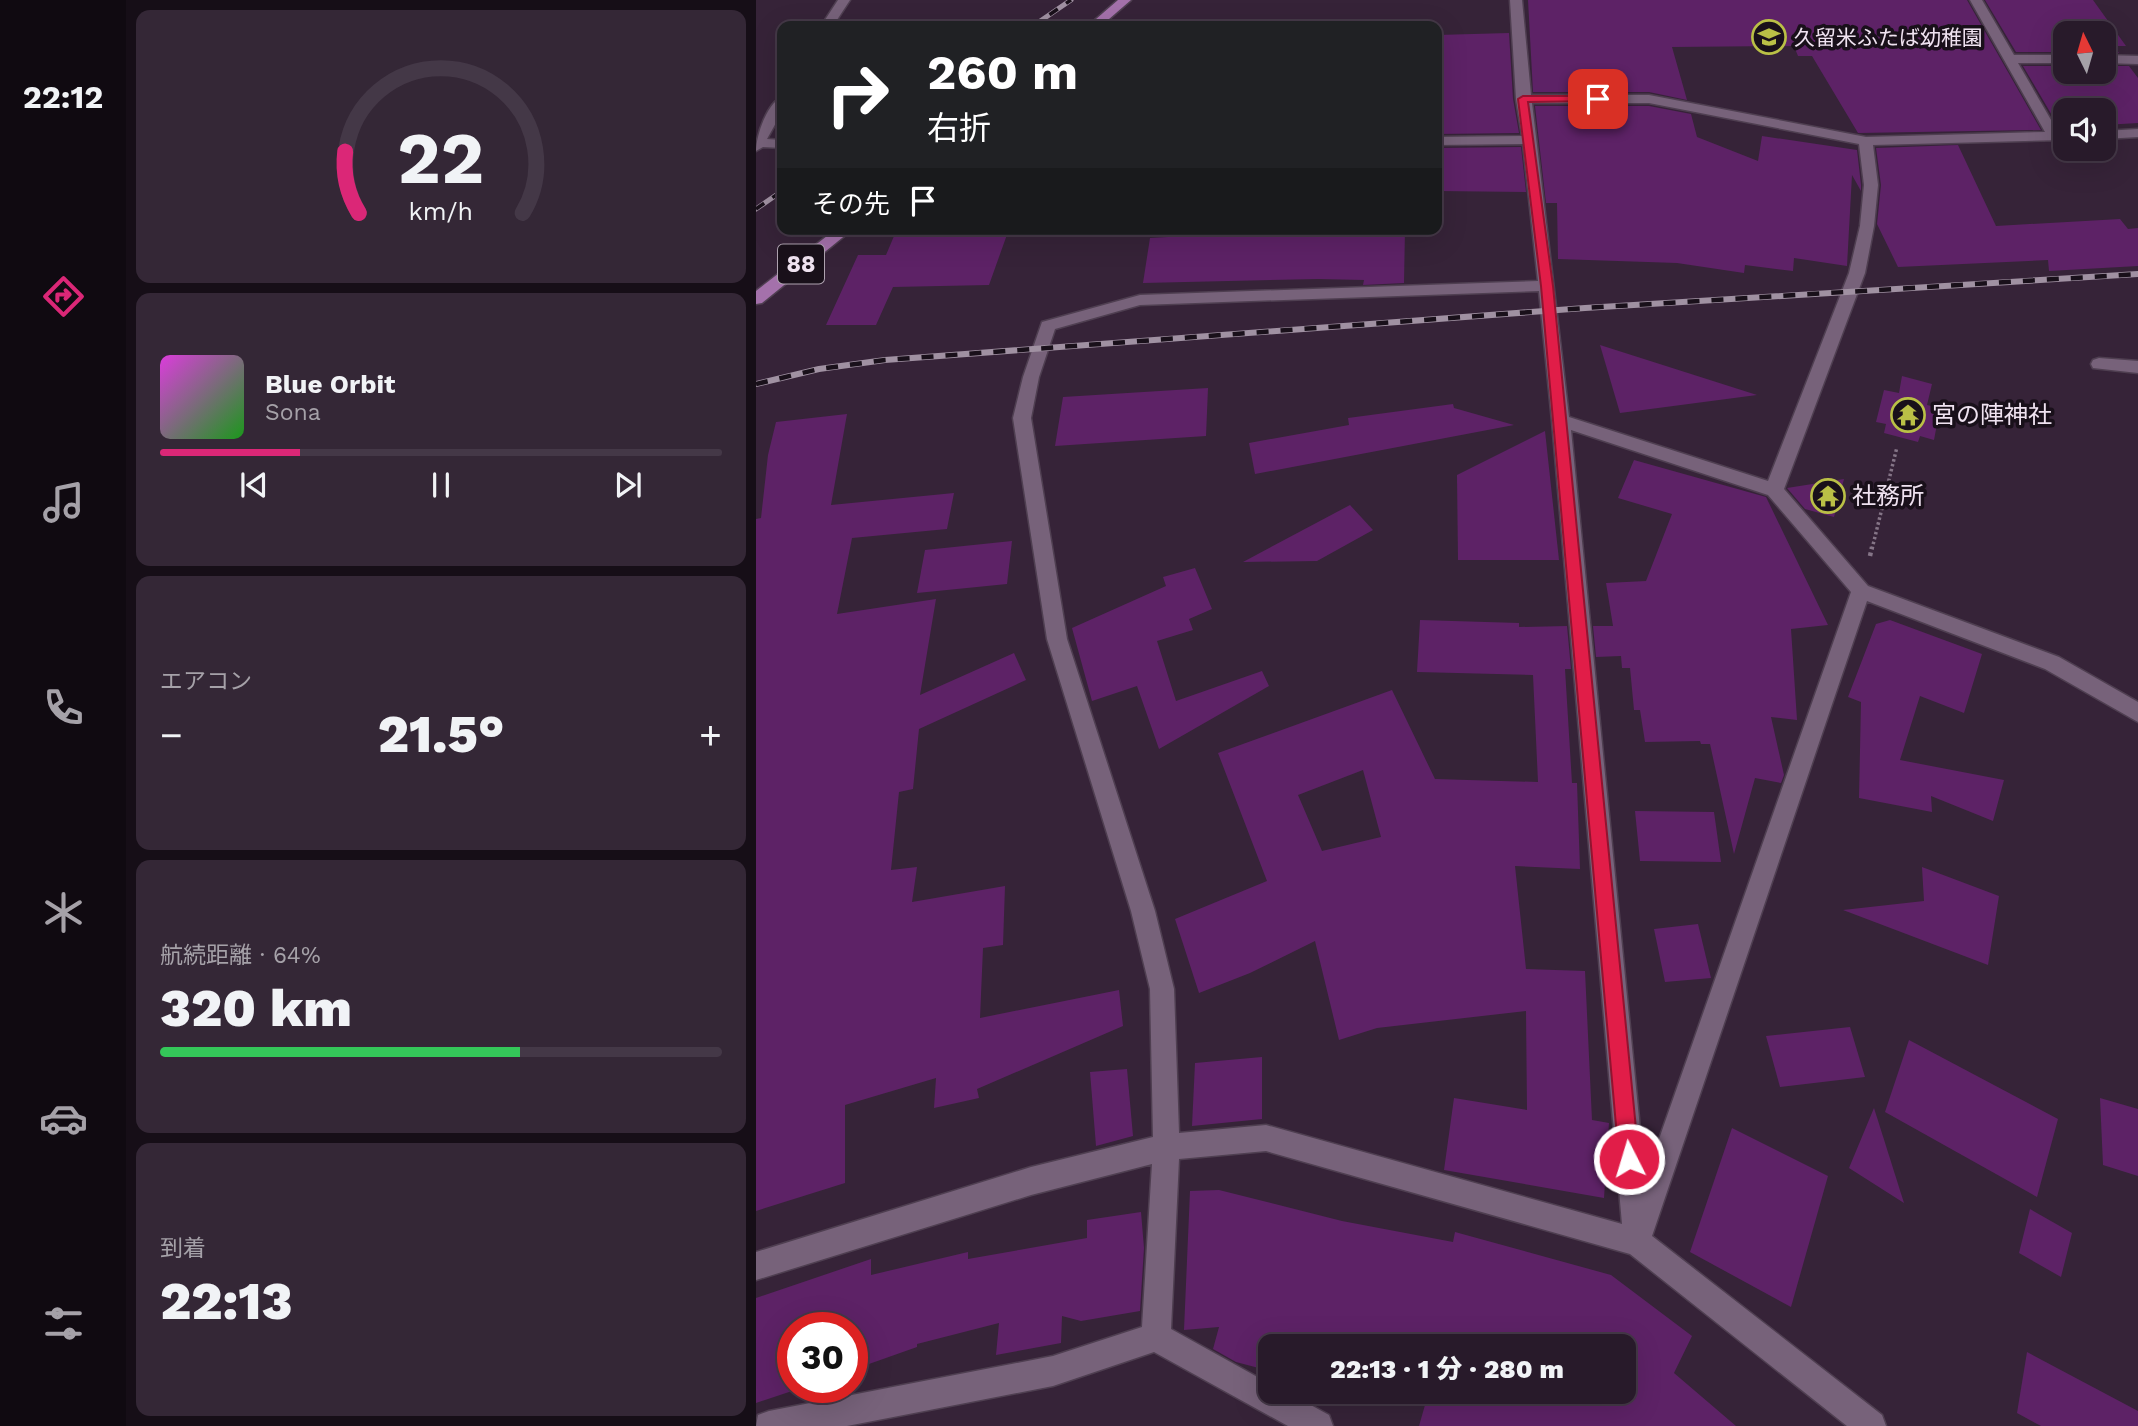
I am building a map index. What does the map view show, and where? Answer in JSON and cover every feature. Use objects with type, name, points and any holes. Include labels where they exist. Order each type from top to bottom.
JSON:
[{"type":"main road","points":[[1100,21],[1125,0]]},
{"type":"main road","name":"88","points":[[756,299],[838,235]]},
{"type":"street","points":[[830,21],[844,0]]},
{"type":"street","points":[[1516,0],[1527,140],[1547,286],[1561,421],[1637,1242]]},
{"type":"street","points":[[1976,0],[2053,125]]},
{"type":"street","points":[[2010,59],[2053,59]]},
{"type":"street","points":[[2116,60],[2138,60]]},
{"type":"street","points":[[1523,99],[1649,99],[1866,141],[2053,136]]},
{"type":"street","points":[[757,144],[777,110]]},
{"type":"street","points":[[2116,134],[2138,133]]},
{"type":"street","points":[[1442,141],[1527,140]]},
{"type":"street","points":[[1774,490],[1857,273],[1867,226],[1871,185],[1866,141]]},
{"type":"street","points":[[757,144],[777,144]]},
{"type":"street","points":[[1156,1337],[1166,1147],[1162,989],[1143,911],[1057,639],[1022,418],[1031,377],[1048,326],[1140,300],[1547,286]]},
{"type":"street","points":[[2099,364],[2138,367]]},
{"type":"street","points":[[1561,421],[1774,490],[1861,591],[2052,663],[2138,713]]},
{"type":"street","points":[[1637,1242],[1861,591]]},
{"type":"street","points":[[756,1266],[1031,1181],[1166,1147],[1266,1138],[1637,1242],[1871,1426]]},
{"type":"street","points":[[769,1426],[1054,1371],[1156,1337],[1318,1426]]},
{"type":"path","points":[[1861,591],[1897,447]]},
{"type":"building","points":[[1528,0],[1967,0],[2041,130],[1858,133],[1812,56],[1798,56],[1794,46],[1672,47],[1687,100],[1649,92],[1533,92]]},
{"type":"building","points":[[1985,0],[2093,0],[2108,21],[2053,21],[2053,52],[2016,52]]},
{"type":"building","points":[[2116,32],[2126,46],[2116,46]]},
{"type":"building","points":[[1509,33],[1513,99],[1519,133],[1442,134],[1442,35]]},
{"type":"building","points":[[2023,66],[2053,66],[2053,84],[2116,84],[2116,66],[2129,66],[2138,78],[2138,123],[2116,124],[2116,98],[2053,98],[2053,117]]},
{"type":"building","points":[[1535,106],[1649,106],[1691,114],[1697,137],[1758,161],[1762,136],[1857,150],[1861,191],[1852,175],[1847,266],[1794,258],[1793,271],[1745,265],[1744,273],[1677,263],[1558,259],[1557,203],[1546,203]]},
{"type":"building","points":[[1958,145],[1996,226],[2120,219],[2128,229],[2138,228],[2138,266],[2049,271],[2048,260],[1898,267],[1877,224],[1881,185],[1876,148]]},
{"type":"building","points":[[1521,147],[1526,192],[1442,191],[1442,148]]},
{"type":"building","points":[[894,235],[1007,235],[989,285],[893,287],[876,325],[826,325],[858,255],[886,255]]},
{"type":"building","points":[[1405,235],[1404,283],[1363,285],[1364,280],[1318,279],[1143,283],[1150,238]]},
{"type":"building","points":[[1600,345],[1757,395],[1620,413]]},
{"type":"building","name":"宮の陣神社","points":[[1902,376],[1932,384],[1927,405],[1940,408],[1934,440],[1920,436],[1918,442],[1884,433],[1886,424],[1876,422],[1884,390],[1899,393]]},
{"type":"building","points":[[1208,388],[1206,436],[1055,446],[1063,397]]},
{"type":"building","points":[[1453,404],[1454,408],[1514,425],[1255,474],[1249,443],[1349,425],[1348,418]]},
{"type":"building","points":[[847,414],[831,505],[954,493],[947,529],[852,538],[837,614],[936,599],[920,695],[1014,653],[1026,680],[919,729],[913,789],[899,792],[891,870],[917,867],[912,902],[1005,886],[1003,945],[983,948],[980,1018],[1119,990],[1123,1026],[977,1089],[979,1098],[934,1108],[936,1078],[845,1105],[845,1183],[756,1211],[756,519],[761,518],[768,455],[776,422]]},
{"type":"building","points":[[1545,431],[1559,560],[1458,560],[1457,475]]},
{"type":"building","points":[[1634,460],[1766,497],[1828,625],[1791,629],[1797,720],[1771,717],[1784,775],[1781,783],[1755,778],[1734,854],[1710,744],[1701,744],[1700,741],[1645,742],[1640,710],[1634,710],[1630,668],[1622,668],[1621,656],[1596,657],[1593,626],[1613,626],[1606,583],[1646,581],[1672,514],[1618,498]]},
{"type":"building","points":[[1844,479],[1834,517],[1805,509],[1787,488]]},
{"type":"building","points":[[1350,505],[1373,530],[1317,561],[1243,562]]},
{"type":"building","points":[[1012,541],[1007,584],[917,593],[925,550]]},
{"type":"building","points":[[1195,568],[1212,609],[1189,619],[1193,630],[1157,641],[1176,701],[1262,671],[1269,686],[1159,749],[1137,686],[1092,701],[1072,628],[1166,586],[1163,577]]},
{"type":"building","points":[[1420,620],[1519,623],[1519,627],[1567,626],[1571,669],[1565,669],[1572,783],[1577,783],[1580,869],[1515,866],[1526,969],[1585,971],[1592,1120],[1609,1123],[1604,1198],[1444,1170],[1454,1098],[1527,1110],[1526,1011],[1377,1028],[1339,1040],[1315,941],[1250,973],[1199,993],[1175,919],[1267,881],[1218,753],[1392,690],[1435,779],[1538,782],[1533,675],[1417,672]],"holes":[[[1363,770],[1381,837],[1322,851],[1298,795]]]},
{"type":"building","points":[[1890,620],[1982,654],[1964,713],[1920,696],[1900,760],[2004,780],[1993,821],[1931,796],[1932,812],[1859,798],[1861,702],[1848,697],[1876,624]]},
{"type":"building","points":[[1635,811],[1714,812],[1721,862],[1640,861]]},
{"type":"building","points":[[1922,867],[1999,896],[1988,965],[1843,910],[1924,901]]},
{"type":"building","points":[[1698,924],[1711,978],[1665,982],[1654,929]]},
{"type":"building","points":[[1850,1027],[1865,1077],[1780,1087],[1766,1036]]},
{"type":"building","points":[[1909,1040],[2058,1119],[2037,1197],[1885,1112]]},
{"type":"building","points":[[1262,1057],[1262,1119],[1192,1126],[1195,1063]]},
{"type":"building","points":[[1127,1069],[1133,1136],[1096,1146],[1090,1072]]},
{"type":"building","points":[[2100,1098],[2138,1109],[2138,1176],[2103,1165]]},
{"type":"building","points":[[1874,1108],[1904,1203],[1849,1168]]},
{"type":"building","points":[[1732,1128],[1828,1176],[1791,1307],[1690,1252]]},
{"type":"building","points":[[1219,1190],[1342,1221],[1453,1242],[1455,1232],[1611,1275],[1692,1336],[1674,1373],[1736,1426],[1419,1426],[1425,1404],[1636,1404],[1636,1334],[1258,1334],[1258,1368],[1236,1362],[1213,1349],[1219,1327],[1184,1330],[1190,1191]]},
{"type":"building","points":[[2030,1209],[2072,1233],[2061,1277],[2019,1253]]},
{"type":"building","points":[[1141,1212],[1144,1248],[1140,1311],[1081,1321],[1062,1316],[1061,1343],[996,1355],[999,1323],[917,1344],[917,1347],[868,1364],[868,1312],[777,1312],[777,1396],[756,1403],[756,1298],[871,1259],[871,1275],[968,1252],[968,1259],[1087,1238],[1087,1220]]},
{"type":"building","points":[[2027,1352],[2138,1411],[2138,1426],[2041,1426],[2017,1413]]},
{"type":"railway","points":[[1040,21],[1071,0]]},
{"type":"railway","points":[[756,209],[777,194]]},
{"type":"railway","points":[[756,384],[819,369],[885,360],[1585,308],[2138,274]]},
{"type":"place","name":"久留米ふたば幼稚園","points":[[1769,37]]},
{"type":"place","name":"宮の陣神社","points":[[1908,415]]},
{"type":"place","name":"社務所","points":[[1828,496]]},
{"type":"route","points":[[1598,99],[1523,99],[1547,286],[1629,1159]]}]
